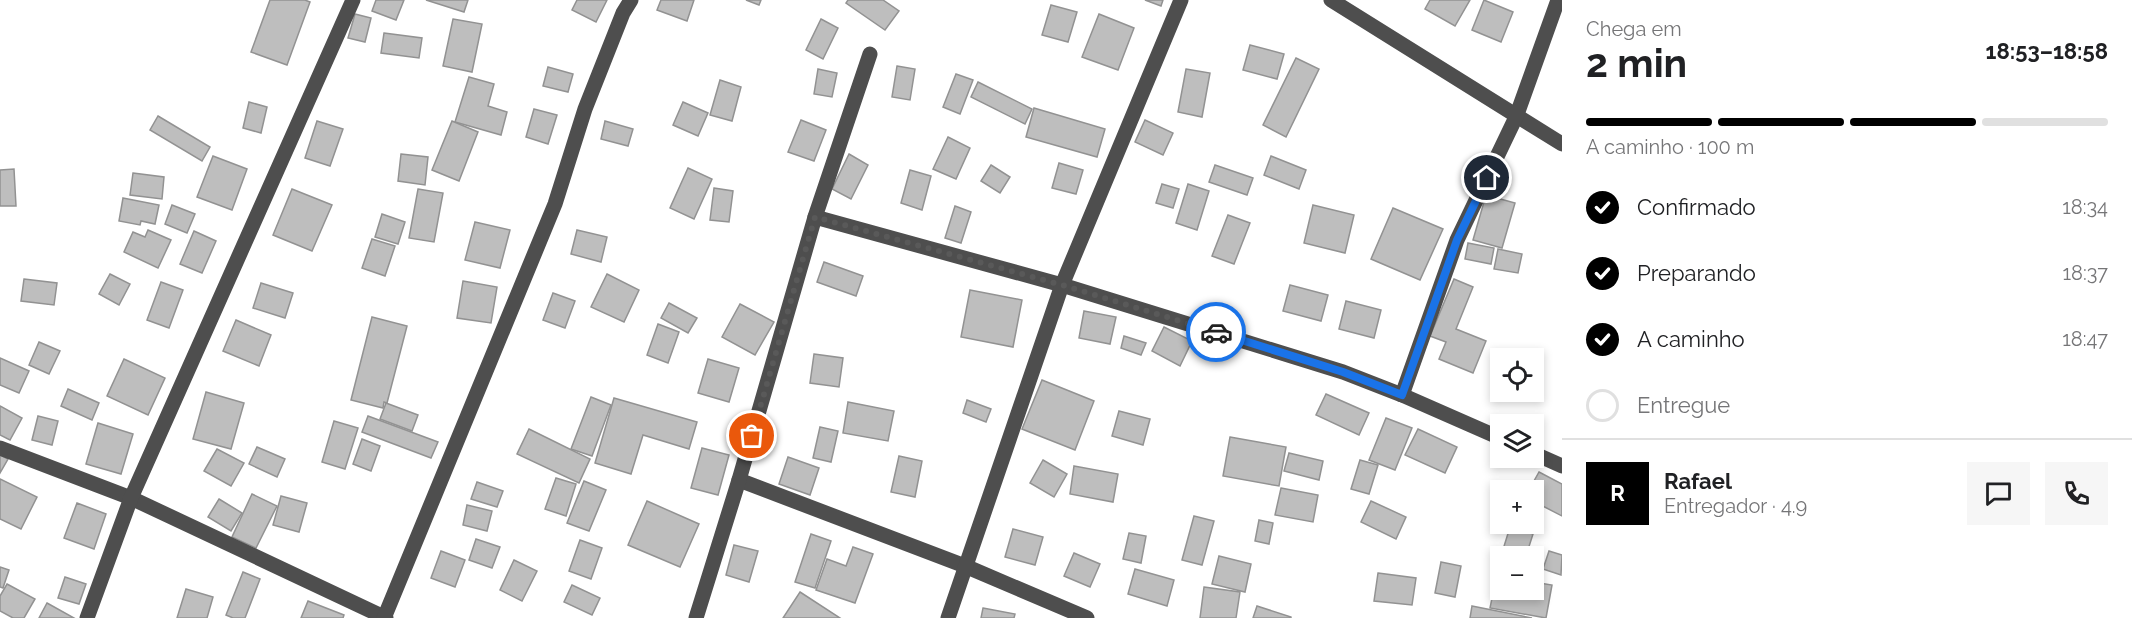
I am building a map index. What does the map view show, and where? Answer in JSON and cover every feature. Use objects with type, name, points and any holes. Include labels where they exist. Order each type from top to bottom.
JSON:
[{"type":"street","points":[[87,618],[131,498],[353,0]]},
{"type":"street","points":[[0,448],[131,498],[385,618],[555,204],[585,109],[623,13],[631,0]]},
{"type":"street","points":[[948,618],[1062,285],[1181,0]]},
{"type":"street","points":[[1332,0],[1562,144]]},
{"type":"street","points":[[1402,395],[1457,240],[1516,117],[1558,0]]},
{"type":"street","points":[[696,618],[739,480],[815,217],[870,54]]},
{"type":"street","points":[[815,217],[1062,285],[1343,372],[1490,434]]},
{"type":"street","points":[[1544,458],[1562,466]]},
{"type":"street","points":[[739,480],[965,566],[1087,618]]},
{"type":"building","points":[[270,0],[310,2],[287,65],[251,52]]},
{"type":"building","points":[[376,0],[404,0],[396,20],[372,11]]},
{"type":"building","points":[[426,0],[468,0],[464,12]]},
{"type":"building","points":[[577,0],[607,0],[596,22],[572,10]]},
{"type":"building","points":[[661,0],[694,0],[687,21],[657,10]]},
{"type":"building","points":[[746,0],[761,0],[759,5]]},
{"type":"building","points":[[848,0],[883,0],[899,11],[885,30],[846,3]]},
{"type":"building","points":[[1145,0],[1163,0],[1161,6]]},
{"type":"building","points":[[1430,0],[1470,0],[1455,26],[1425,9]]},
{"type":"building","points":[[1484,0],[1513,12],[1501,42],[1472,30]]},
{"type":"building","points":[[1051,5],[1077,12],[1068,42],[1042,35]]},
{"type":"building","points":[[355,14],[371,18],[365,42],[348,38]]},
{"type":"building","points":[[1099,14],[1134,28],[1118,70],[1082,57]]},
{"type":"building","points":[[453,19],[482,24],[472,72],[443,66]]},
{"type":"building","points":[[821,19],[838,28],[823,59],[806,50]]},
{"type":"building","points":[[384,33],[422,38],[419,58],[381,53]]},
{"type":"building","points":[[1250,45],[1284,54],[1277,79],[1243,70]]},
{"type":"building","points":[[1296,58],[1319,69],[1286,137],[1263,125]]},
{"type":"building","points":[[897,66],[915,69],[910,100],[892,97]]},
{"type":"building","points":[[548,67],[573,74],[568,92],[543,86]]},
{"type":"building","points":[[818,69],[837,73],[832,97],[814,94]]},
{"type":"building","points":[[1186,69],[1210,73],[1202,117],[1178,112]]},
{"type":"building","points":[[956,74],[973,80],[960,114],[943,107]]},
{"type":"building","points":[[469,77],[494,84],[488,106],[507,112],[501,135],[455,122]]},
{"type":"building","points":[[720,80],[741,87],[732,121],[710,115]]},
{"type":"building","points":[[978,82],[1032,109],[1025,124],[971,97]]},
{"type":"building","points":[[249,102],[267,107],[261,133],[243,128]]},
{"type":"building","points":[[683,102],[708,113],[698,136],[673,125]]},
{"type":"building","points":[[1034,108],[1105,129],[1097,157],[1026,137]]},
{"type":"building","points":[[534,109],[557,115],[548,144],[526,137]]},
{"type":"building","points":[[158,116],[210,147],[202,161],[150,130]]},
{"type":"building","points":[[801,120],[826,130],[814,161],[788,152]]},
{"type":"building","points":[[1145,120],[1173,133],[1163,155],[1135,142]]},
{"type":"building","points":[[317,121],[343,129],[330,166],[305,158]]},
{"type":"building","points":[[452,121],[478,132],[459,181],[432,170]]},
{"type":"building","points":[[605,121],[633,129],[628,146],[601,139]]},
{"type":"building","points":[[948,137],[970,148],[956,179],[933,169]]},
{"type":"building","points":[[401,154],[428,157],[425,185],[398,181]]},
{"type":"building","points":[[849,154],[868,165],[851,199],[832,189]]},
{"type":"building","points":[[213,156],[247,169],[232,210],[197,197]]},
{"type":"building","points":[[1271,156],[1306,170],[1299,189],[1264,175]]},
{"type":"building","points":[[1059,163],[1083,170],[1076,194],[1052,188]]},
{"type":"building","points":[[991,165],[1010,177],[1000,193],[981,181]]},
{"type":"building","points":[[1215,165],[1253,178],[1247,195],[1209,182]]},
{"type":"building","points":[[688,168],[712,179],[694,219],[670,208]]},
{"type":"building","points":[[14,169],[16,206],[0,206],[0,170]]},
{"type":"building","points":[[910,170],[931,176],[922,210],[901,203]]},
{"type":"building","points":[[133,173],[164,177],[162,199],[130,195]]},
{"type":"building","points":[[1162,184],[1179,189],[1173,208],[1156,203]]},
{"type":"building","points":[[1188,184],[1209,191],[1197,230],[1176,223]]},
{"type":"building","points":[[714,188],[733,191],[729,222],[710,220]]},
{"type":"building","points":[[292,189],[332,205],[312,251],[273,235]]},
{"type":"building","points":[[418,189],[443,193],[434,242],[409,238]]},
{"type":"building","points":[[1486,195],[1515,203],[1502,248],[1473,240]]},
{"type":"building","points":[[123,198],[159,205],[155,224],[141,221],[140,225],[119,221]]},
{"type":"building","points":[[172,205],[195,214],[187,233],[165,224]]},
{"type":"building","points":[[1313,205],[1354,215],[1345,253],[1304,243]]},
{"type":"building","points":[[955,206],[971,212],[961,243],[945,238]]},
{"type":"building","points":[[1393,208],[1443,229],[1420,280],[1371,259]]},
{"type":"building","points":[[382,214],[405,222],[398,244],[375,237]]},
{"type":"building","points":[[1228,215],[1250,223],[1234,264],[1212,256]]},
{"type":"building","points":[[475,222],[510,230],[500,268],[465,260]]},
{"type":"building","points":[[148,230],[171,240],[158,268],[124,252],[133,232],[145,237]]},
{"type":"building","points":[[577,230],[607,237],[601,262],[571,254]]},
{"type":"building","points":[[194,231],[216,241],[202,273],[180,264]]},
{"type":"building","points":[[372,239],[395,246],[385,276],[362,268]]},
{"type":"building","points":[[1468,243],[1494,248],[1491,264],[1465,259]]},
{"type":"building","points":[[1498,249],[1522,254],[1518,273],[1494,269]]},
{"type":"building","points":[[824,262],[863,276],[856,296],[817,282]]},
{"type":"building","points":[[110,274],[130,284],[119,305],[99,294]]},
{"type":"building","points":[[607,274],[639,290],[624,322],[591,307]]},
{"type":"building","points":[[24,279],[57,283],[54,305],[21,301]]},
{"type":"building","points":[[1454,279],[1473,287],[1456,329],[1486,341],[1473,373],[1439,359],[1446,342],[1430,336]]},
{"type":"building","points":[[463,281],[497,287],[491,323],[457,318]]},
{"type":"building","points":[[161,282],[183,290],[169,328],[147,320]]},
{"type":"building","points":[[261,283],[293,293],[285,318],[253,308]]},
{"type":"building","points":[[1290,285],[1328,295],[1321,321],[1283,311]]},
{"type":"building","points":[[970,290],[1022,300],[1013,347],[961,337]]},
{"type":"building","points":[[553,293],[575,301],[565,328],[543,320]]},
{"type":"building","points":[[1346,301],[1381,310],[1374,338],[1339,329]]},
{"type":"building","points":[[669,303],[697,318],[688,333],[661,318]]},
{"type":"building","points":[[740,304],[774,322],[755,355],[722,337]]},
{"type":"building","points":[[1084,311],[1116,317],[1110,344],[1079,338]]},
{"type":"building","points":[[372,317],[407,326],[387,403],[384,402],[383,408],[351,400]]},
{"type":"building","points":[[236,320],[271,335],[259,366],[223,351]]},
{"type":"building","points":[[658,324],[679,332],[668,363],[647,355]]},
{"type":"building","points":[[1164,327],[1192,341],[1180,366],[1152,351]]},
{"type":"building","points":[[1124,336],[1146,343],[1141,355],[1121,348]]},
{"type":"building","points":[[39,342],[60,351],[49,374],[29,365]]},
{"type":"building","points":[[814,354],[843,358],[839,387],[810,383]]},
{"type":"building","points":[[0,358],[29,371],[19,393],[0,385]]},
{"type":"building","points":[[124,359],[165,378],[148,415],[107,396]]},
{"type":"building","points":[[708,359],[739,368],[729,402],[698,393]]},
{"type":"building","points":[[1042,380],[1094,401],[1075,450],[1022,429]]},
{"type":"building","points":[[68,389],[99,403],[92,420],[61,406]]},
{"type":"building","points":[[206,392],[244,403],[231,449],[193,439]]},
{"type":"building","points":[[1326,394],[1369,413],[1359,435],[1316,415]]},
{"type":"building","points":[[591,397],[611,405],[592,456],[571,449]]},
{"type":"building","points":[[614,398],[697,422],[689,449],[643,435],[631,474],[595,463]]},
{"type":"building","points":[[967,400],[991,409],[986,422],[963,413]]},
{"type":"building","points":[[848,402],[894,411],[888,441],[843,433]]},
{"type":"building","points":[[386,403],[418,415],[412,431],[380,419]]},
{"type":"building","points":[[0,406],[22,418],[10,440],[0,435]]},
{"type":"building","points":[[1119,411],[1150,419],[1143,445],[1112,436]]},
{"type":"building","points":[[38,416],[58,421],[52,445],[32,440]]},
{"type":"building","points":[[368,416],[438,442],[431,458],[362,432]]},
{"type":"building","points":[[1386,418],[1412,428],[1395,470],[1369,460]]},
{"type":"building","points":[[334,421],[358,428],[345,469],[322,462]]},
{"type":"building","points":[[98,423],[133,434],[121,474],[86,464]]},
{"type":"building","points":[[820,427],[838,431],[831,462],[813,458]]},
{"type":"building","points":[[529,429],[590,459],[579,483],[517,454]]},
{"type":"building","points":[[1418,429],[1457,447],[1445,473],[1405,455]]},
{"type":"building","points":[[1230,437],[1286,447],[1279,486],[1223,476]]},
{"type":"building","points":[[362,439],[380,446],[371,471],[353,464]]},
{"type":"building","points":[[257,447],[285,459],[277,477],[249,464]]},
{"type":"building","points":[[702,448],[729,455],[718,495],[691,488]]},
{"type":"building","points":[[217,449],[244,463],[231,486],[204,471]]},
{"type":"building","points":[[1289,453],[1323,461],[1319,480],[1284,471]]},
{"type":"building","points":[[0,455],[8,459],[0,473]]},
{"type":"building","points":[[899,456],[922,461],[915,497],[891,492]]},
{"type":"building","points":[[788,457],[819,468],[810,495],[779,484]]},
{"type":"building","points":[[1043,460],[1067,474],[1054,497],[1030,483]]},
{"type":"building","points":[[1360,460],[1378,465],[1369,494],[1351,489]]},
{"type":"building","points":[[1074,466],[1118,474],[1113,502],[1070,494]]},
{"type":"building","points":[[1539,472],[1562,484],[1562,516],[1544,507],[1544,480],[1535,480]]},
{"type":"building","points":[[556,478],[576,484],[566,516],[545,509]]},
{"type":"building","points":[[0,479],[37,497],[21,529],[0,519]]},
{"type":"building","points":[[584,481],[606,490],[589,531],[567,523]]},
{"type":"building","points":[[477,482],[503,491],[497,507],[471,499]]},
{"type":"building","points":[[1281,488],[1318,495],[1313,522],[1275,515]]},
{"type":"building","points":[[252,494],[277,506],[256,548],[232,537]]},
{"type":"building","points":[[281,496],[307,503],[299,532],[273,525]]},
{"type":"building","points":[[219,499],[242,513],[231,531],[208,517]]},
{"type":"building","points":[[647,501],[699,524],[680,567],[628,545]]},
{"type":"building","points":[[1371,501],[1406,517],[1396,539],[1361,522]]},
{"type":"building","points":[[77,503],[106,514],[94,549],[64,538]]},
{"type":"building","points":[[467,505],[492,511],[487,531],[463,525]]},
{"type":"building","points":[[1194,516],[1214,521],[1202,565],[1182,560]]},
{"type":"building","points":[[1259,520],[1273,523],[1269,544],[1255,541]]},
{"type":"building","points":[[1013,529],[1043,537],[1035,565],[1005,557]]},
{"type":"building","points":[[1129,533],[1146,536],[1141,563],[1123,559]]},
{"type":"building","points":[[811,534],[831,541],[815,588],[795,582]]},
{"type":"building","points":[[1508,534],[1533,534],[1529,546],[1504,546]]},
{"type":"building","points":[[476,539],[500,547],[492,568],[469,560]]},
{"type":"building","points":[[580,540],[602,548],[591,579],[569,571]]},
{"type":"building","points":[[734,545],[758,551],[749,582],[726,575]]},
{"type":"building","points":[[853,547],[873,554],[855,603],[816,590],[827,559],[846,566]]},
{"type":"building","points":[[441,551],[465,560],[455,587],[431,578]]},
{"type":"building","points":[[1549,551],[1562,555],[1561,575],[1544,569]]},
{"type":"building","points":[[1074,553],[1100,564],[1090,587],[1064,576]]},
{"type":"building","points":[[1219,556],[1251,564],[1245,592],[1212,584]]},
{"type":"building","points":[[514,560],[537,571],[522,601],[500,590]]},
{"type":"building","points":[[1441,562],[1461,566],[1455,597],[1435,593]]},
{"type":"building","points":[[0,567],[9,570],[3,588],[0,587]]},
{"type":"building","points":[[1135,569],[1174,580],[1167,606],[1128,594]]},
{"type":"building","points":[[243,572],[260,579],[245,618],[233,618],[226,615]]},
{"type":"building","points":[[1378,573],[1416,578],[1412,605],[1374,601]]},
{"type":"building","points":[[65,577],[86,584],[79,604],[58,598]]},
{"type":"building","points":[[7,584],[35,599],[24,618],[13,618],[0,611],[0,596]]},
{"type":"building","points":[[1544,584],[1552,585],[1546,618],[1490,608],[1492,600],[1544,600]]},
{"type":"building","points":[[572,585],[600,598],[592,615],[564,602]]},
{"type":"building","points":[[1204,587],[1240,592],[1236,618],[1200,618]]},
{"type":"building","points":[[186,589],[213,597],[207,618],[177,618]]},
{"type":"building","points":[[800,592],[840,618],[783,618]]},
{"type":"building","points":[[308,601],[344,615],[343,618],[301,618]]},
{"type":"building","points":[[47,603],[74,618],[39,618]]},
{"type":"building","points":[[1257,606],[1291,617],[1291,618],[1253,618]]},
{"type":"building","points":[[1472,606],[1532,618],[1470,618]]},
{"type":"building","points":[[983,608],[1015,614],[1014,618],[981,618]]},
{"type":"way so far","points":[[752,436],[815,217],[1062,285],[1216,332]]},
{"type":"route","points":[[1216,332],[1343,372],[1402,395],[1457,240],[1487,178]]}]
